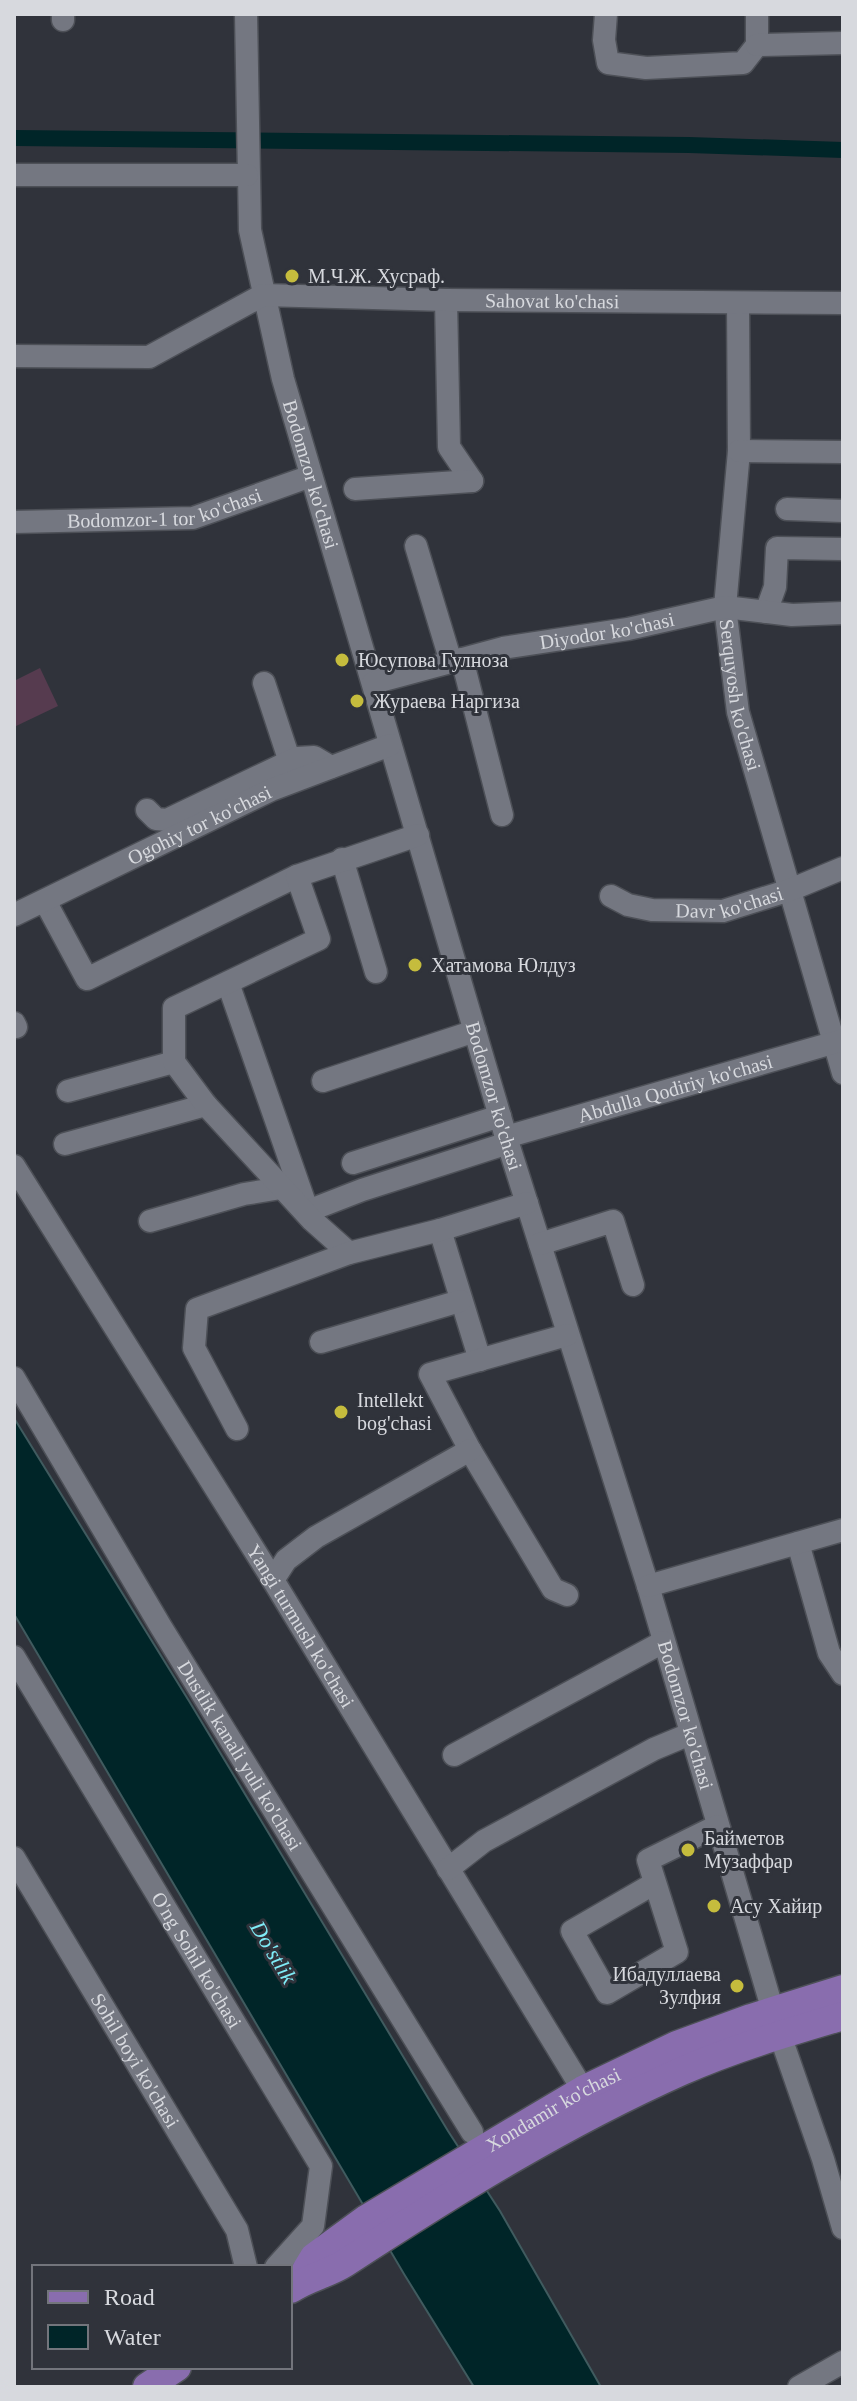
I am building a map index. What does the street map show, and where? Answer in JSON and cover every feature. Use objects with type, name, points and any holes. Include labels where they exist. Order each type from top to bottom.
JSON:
[{"type":"main road","name":"Xondamir ko'chasi","points":[[475,2154],[613,2103],[843,1989]]},
{"type":"main road","name":"Xondamir ko'chasi","points":[[292,2280],[333,2271],[373,2230],[475,2154],[583,2090],[677,2045],[776,2023],[843,2016]]},
{"type":"main road","points":[[147,2387],[174,2369]]},
{"type":"street","name":"Bodomzor ko'chasi","points":[[246,14],[250,230],[263,295],[311,476],[504,1132],[648,1586],[776,2023],[823,2159],[843,2228]]},
{"type":"street","points":[[606,14],[604,40],[608,63],[646,68],[743,63],[757,45],[757,14]]},
{"type":"street","points":[[757,45],[843,43]]},
{"type":"street","points":[[14,175],[247,166]]},
{"type":"street","points":[[14,356],[149,357],[263,295]]},
{"type":"street","name":"Sahovat ko'chasi","points":[[263,295],[446,300],[843,303]]},
{"type":"street","points":[[355,489],[472,481],[449,447],[446,300]]},
{"type":"street","name":"Serquyosh ko'chasi","points":[[738,303],[739,451],[725,607],[738,712],[838,1041],[843,1073]]},
{"type":"street","points":[[739,451],[843,452]]},
{"type":"street","name":"Bodomzor-1 tor ko'chasi","points":[[14,522],[193,518],[311,476]]},
{"type":"street","points":[[787,509],[843,511]]},
{"type":"street","points":[[416,546],[457,660],[502,815]]},
{"type":"street","points":[[766,612],[775,587],[777,548],[843,549]]},
{"type":"street","name":"Diyodor ko'chasi","points":[[373,683],[503,648],[628,629],[725,607],[792,615],[843,613]]},
{"type":"street","points":[[264,683],[290,762]]},
{"type":"street","name":"Ogohiy tor ko'chasi","points":[[14,915],[271,790],[390,745]]},
{"type":"street","points":[[147,810],[156,819],[167,820],[290,762],[314,757],[331,767]]},
{"type":"street","points":[[45,901],[87,979],[297,876],[418,835]]},
{"type":"street","points":[[342,859],[376,972]]},
{"type":"street","name":"Davr ko'chasi","points":[[611,896],[628,905],[652,910],[723,911],[790,890],[843,868]]},
{"type":"street","points":[[297,876],[319,939],[174,1008],[174,1062],[206,1105],[281,1188],[349,1253]]},
{"type":"street","points":[[228,983],[310,1216]]},
{"type":"street","points":[[323,1081],[475,1031]]},
{"type":"street","name":"Abdulla Qodiriy ko'chasi","points":[[504,1132],[838,1041]]},
{"type":"street","points":[[68,1091],[174,1062]]},
{"type":"street","points":[[65,1144],[206,1105]]},
{"type":"street","points":[[310,1216],[362,1190],[504,1132]]},
{"type":"street","points":[[353,1163],[504,1132]]},
{"type":"street","name":"Yangi turmush ko'chasi","points":[[14,1166],[273,1580],[583,2090]]},
{"type":"street","points":[[150,1221],[244,1194],[281,1188]]},
{"type":"street","points":[[237,1429],[194,1348],[197,1309],[349,1253],[440,1230],[527,1203]]},
{"type":"street","points":[[540,1244],[613,1221],[633,1285]]},
{"type":"street","points":[[440,1230],[480,1360]]},
{"type":"street","points":[[321,1342],[460,1301]]},
{"type":"street","points":[[567,1335],[430,1374],[470,1450],[553,1589],[567,1595]]},
{"type":"street","name":"Dustlik kanali yuli ko'chasi","points":[[14,1378],[475,2154]]},
{"type":"street","points":[[273,1580],[286,1560],[316,1537],[470,1450]]},
{"type":"street","points":[[648,1586],[843,1530]]},
{"type":"street","points":[[798,1543],[829,1653],[843,1674]]},
{"type":"street","points":[[454,1755],[663,1642]]},
{"type":"street","name":"O'ng Sohil ko'chasi","points":[[14,1657],[321,2166],[313,2226],[292,2272]]},
{"type":"street","points":[[448,1869],[484,1841],[654,1749],[690,1734]]},
{"type":"street","points":[[655,1883],[572,1931],[607,1993],[677,1952],[648,1860],[717,1826]]},
{"type":"street","name":"Sohil boyi ko'chasi","points":[[14,1858],[237,2230],[246,2265]]},
{"type":"street","points":[[799,2387],[843,2362]]},
{"type":"shaded area","points":[[40,668],[58,706],[14,727],[14,681]]},
{"type":"water","name":"Do'stlik","points":[[14,1418],[448,2131],[500,2211],[601,2387],[474,2387],[404,2274],[14,1614]]},
{"type":"waterway","points":[[14,138],[689,145],[843,150]]},
{"type":"place","name":"М.Ч.Ж. Хусраф.","points":[[292,276]]},
{"type":"place","name":"Юсупова Гулноза","points":[[342,660]]},
{"type":"place","name":"Жураева Наргиза","points":[[357,701]]},
{"type":"place","name":"Хатамова Юлдуз","points":[[415,965]]},
{"type":"place","name":"Intellekt bog'chasi","points":[[341,1412]]},
{"type":"place","name":"Байметов Музаффар","points":[[688,1850]]},
{"type":"place","name":"Асу Хайир","points":[[714,1906]]},
{"type":"place","name":"Ибадуллаева Зулфия","points":[[737,1986]]}]
